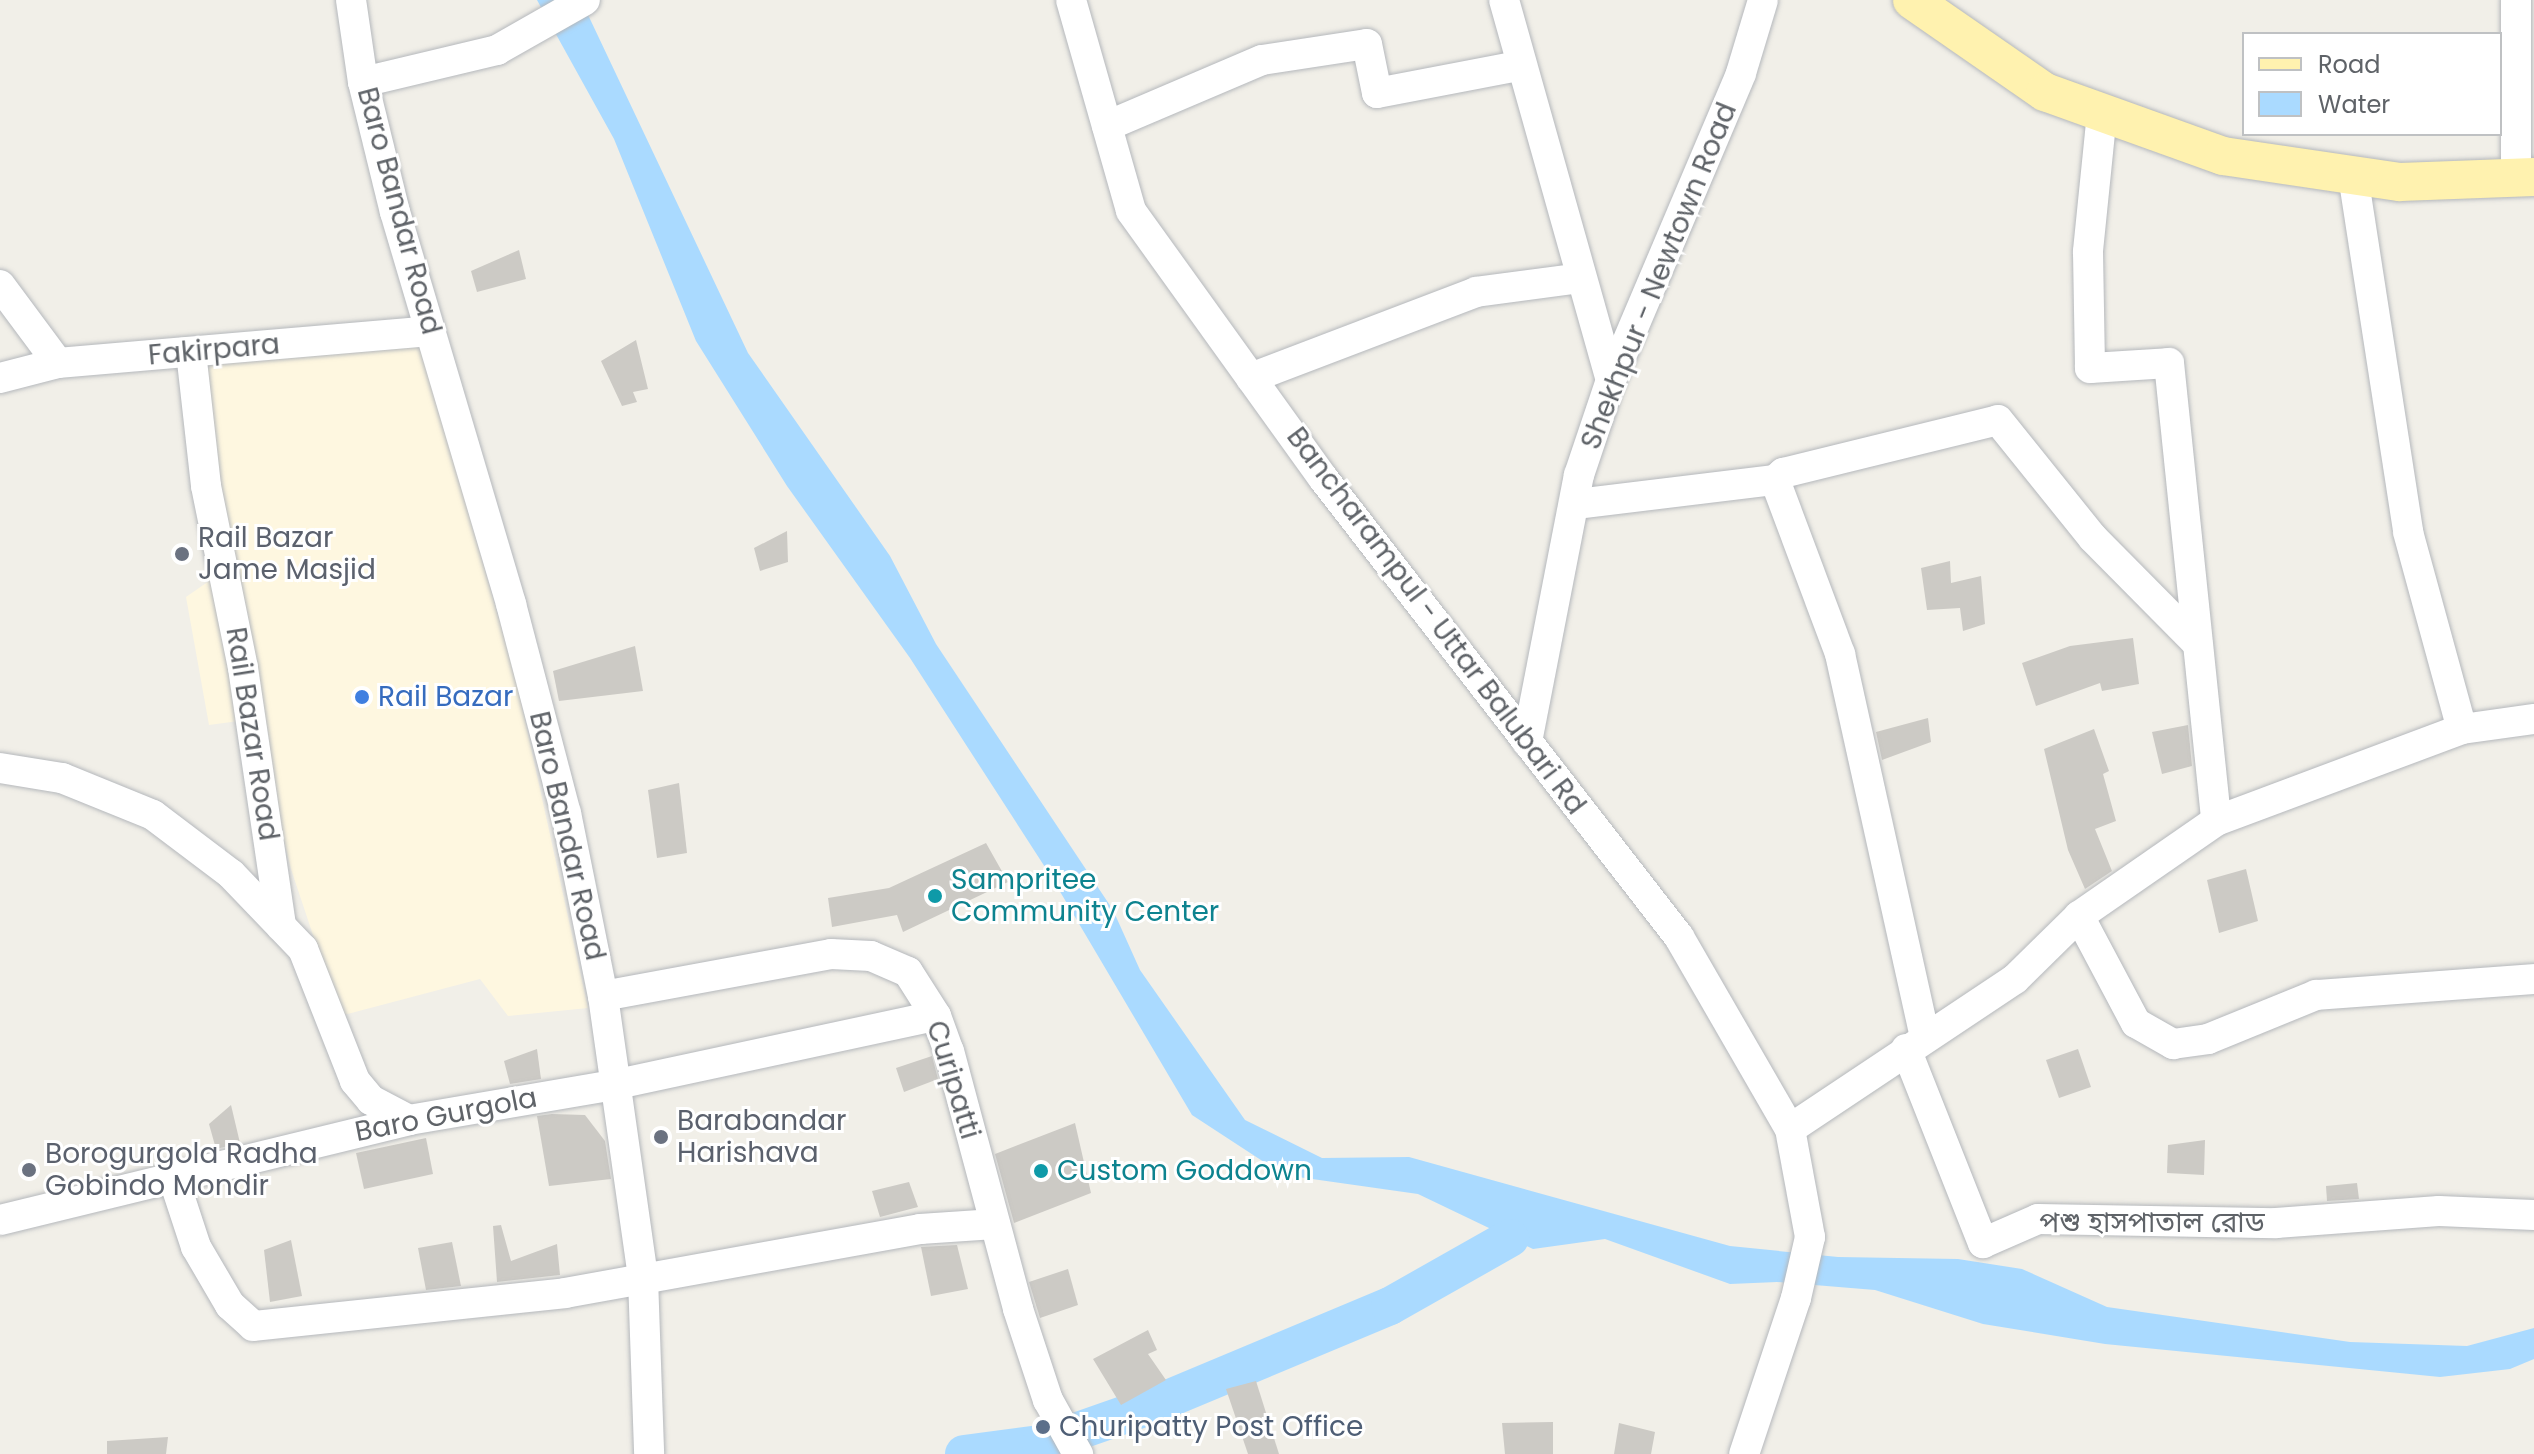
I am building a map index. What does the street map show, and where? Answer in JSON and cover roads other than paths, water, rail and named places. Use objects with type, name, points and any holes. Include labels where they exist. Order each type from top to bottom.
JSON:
[{"type":"main road","points":[[1912,0],[2045,92],[2223,156],[2400,182],[2525,178]]},
{"type":"street","name":"Baro Bandar Road","points":[[351,0],[363,82],[566,813],[603,996],[613,1085],[643,1278],[649,1454]]},
{"type":"street","points":[[363,82],[497,50],[585,0]]},
{"type":"street","name":"Bancharampul - Uttar Balubari Rd","points":[[1071,0],[1131,211],[1251,378],[1679,937],[1790,1129],[1810,1237],[1796,1298],[1744,1454]]},
{"type":"street","points":[[1504,0],[1519,66],[1611,380]]},
{"type":"street","name":"Shekhpur - Newtown Road","points":[[1527,742],[1576,504],[1579,475],[1611,380],[1741,73],[1763,0]]},
{"type":"street","points":[[2516,0],[2525,178]]},
{"type":"street","points":[[1107,126],[1262,60],[1352,46],[1367,44],[1377,93],[1519,66]]},
{"type":"street","points":[[2102,113],[2088,252],[2090,368],[2169,363],[2216,821]]},
{"type":"street","points":[[2353,175],[2408,532],[2462,729]]},
{"type":"street","points":[[1251,378],[1476,292],[1581,278]]},
{"type":"street","points":[[0,285],[58,363]]},
{"type":"street","name":"Fakirpara","points":[[0,378],[58,363],[430,331]]},
{"type":"street","name":"Rail Bazar Road","points":[[191,352],[206,486],[246,682],[281,926]]},
{"type":"street","points":[[1576,504],[1775,480],[1783,473],[1998,420],[2093,538],[2197,643]]},
{"type":"street","points":[[1775,480],[1840,654],[1915,1043]]},
{"type":"street","points":[[1790,1129],[2015,979],[2079,916],[2216,821],[2462,729],[2534,719]]},
{"type":"street","points":[[0,768],[62,778],[153,815],[231,874],[303,949],[355,1081],[371,1100],[409,1120]]},
{"type":"street","points":[[2079,916],[2136,1023],[2173,1044],[2208,1039],[2316,995],[2534,979]]},
{"type":"street","name":"Curipatti","points":[[603,996],[831,954],[871,956],[908,972],[936,1016],[1048,1400],[1078,1454]]},
{"type":"street","name":"Baro Gurgola","points":[[0,1220],[172,1174],[409,1120],[613,1085],[936,1016]]},
{"type":"street","name":"পশু হাসপাতাল রোড","points":[[1915,1043],[1983,1243],[2038,1219],[2276,1223],[2439,1211],[2534,1215]]},
{"type":"street","points":[[172,1174],[196,1247],[230,1305],[253,1326],[565,1293],[920,1229],[995,1224]]},
{"type":"water","points":[[537,0],[581,0],[748,353],[890,556],[936,644],[1113,910],[1140,970],[1245,1120],[1322,1158],[1409,1157],[1730,1246],[1838,1257],[1958,1259],[2022,1269],[2107,1307],[2350,1342],[2467,1346],[2534,1328],[2534,1359],[2510,1369],[2440,1377],[2105,1344],[1983,1324],[1875,1290],[1777,1282],[1730,1284],[1605,1239],[1533,1249],[1418,1194],[1284,1175],[1192,1115],[1052,878],[910,658],[787,486],[696,341],[614,139]]},
{"type":"waterway","points":[[964,1454],[1041,1444],[1158,1403],[1390,1306],[1510,1238]]},
{"type":"place","name":"Rail Bazar Jame Masjid","points":[[182,554]]},
{"type":"place","name":"Rail Bazar","points":[[362,697]]},
{"type":"place","name":"Sampritee Community Center","points":[[935,896]]},
{"type":"place","name":"Barabandar Harishava","points":[[661,1137]]},
{"type":"place","name":"Borogurgola Radha Gobindo Mondir","points":[[29,1170]]},
{"type":"place","name":"Custom Goddown","points":[[1041,1171]]},
{"type":"place","name":"Churipatty Post Office","points":[[1043,1427]]}]
